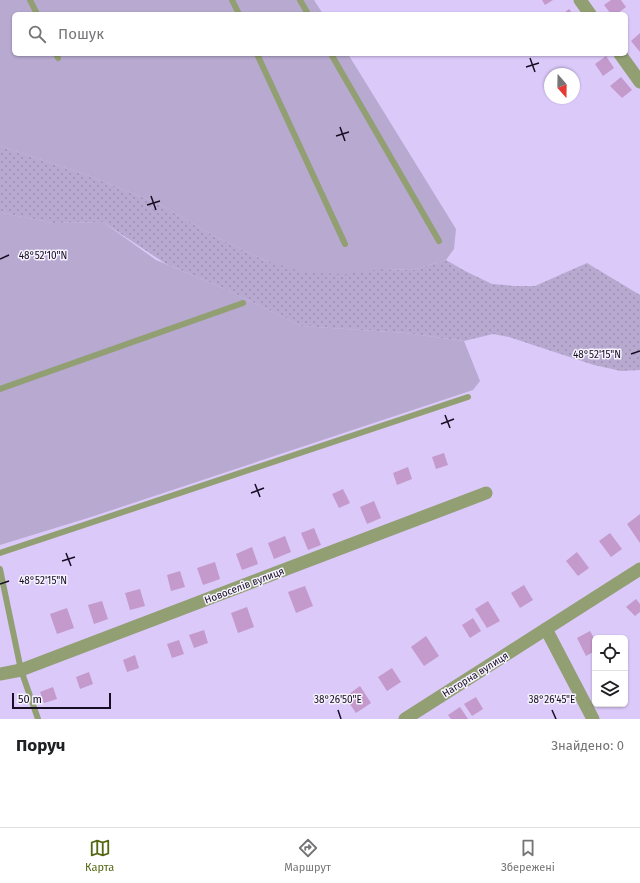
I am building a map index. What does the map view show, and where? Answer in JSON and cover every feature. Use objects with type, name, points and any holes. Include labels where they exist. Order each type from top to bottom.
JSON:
[{"type":"street","points":[[580,0],[589,12]]},
{"type":"street","points":[[621,56],[640,82]]},
{"type":"street","name":"Новоселів вулиця","points":[[0,674],[22,670],[486,493]]},
{"type":"street","name":"Нагорна вулиця","points":[[404,719],[640,569]]},
{"type":"street","points":[[546,629],[593,719]]},
{"type":"street","points":[[0,684],[22,670]]},
{"type":"lane","points":[[30,0],[36,12]]},
{"type":"lane","points":[[232,0],[238,12]]},
{"type":"lane","points":[[300,0],[307,12]]},
{"type":"lane","points":[[258,56],[345,244]]},
{"type":"lane","points":[[332,56],[439,242]]},
{"type":"lane","points":[[0,389],[243,303]]},
{"type":"lane","points":[[0,553],[468,397]]},
{"type":"lane","points":[[0,569],[22,670],[38,719]]},
{"type":"shaded area","points":[[0,0],[314,0],[322,12],[12,12],[12,56],[349,56],[456,229],[454,249],[446,260],[413,270],[383,269],[346,274],[307,273],[266,261],[218,238],[157,203],[87,175],[0,146]]},
{"type":"shaded area","points":[[0,146],[87,175],[157,203],[218,238],[266,261],[413,270],[446,260],[492,284],[515,286],[535,286],[587,263],[640,295],[640,370],[621,371],[594,365],[509,337],[493,334],[464,341],[405,333],[302,326],[216,285],[166,264],[103,222],[53,223],[3,213],[0,211]]},
{"type":"shaded area","points":[[0,210],[3,213],[53,223],[103,222],[156,260],[216,285],[302,326],[405,333],[464,341],[480,381],[473,390],[91,517],[0,545]]},
{"type":"building","points":[[542,0],[553,0],[545,5]]},
{"type":"building","points":[[611,0],[621,0],[626,7],[620,12],[609,12],[604,5]]},
{"type":"building","points":[[640,33],[640,52],[631,41]]},
{"type":"building","points":[[606,56],[614,68],[603,76],[595,64]]},
{"type":"building","points":[[621,77],[632,90],[622,98],[610,86]]},
{"type":"building","points":[[444,453],[448,465],[436,469],[432,457]]},
{"type":"building","points":[[408,467],[412,479],[397,485],[393,473]]},
{"type":"building","points":[[343,489],[350,503],[339,508],[332,494]]},
{"type":"building","points":[[374,501],[381,518],[367,524],[360,507]]},
{"type":"building","points":[[640,514],[640,543],[627,524]]},
{"type":"building","points":[[314,528],[321,545],[308,550],[301,533]]},
{"type":"building","points":[[610,533],[622,549],[611,557],[599,541]]},
{"type":"building","points":[[285,536],[291,552],[274,559],[268,543]]},
{"type":"building","points":[[252,547],[258,564],[242,570],[236,554]]},
{"type":"building","points":[[577,552],[589,568],[578,576],[566,561]]},
{"type":"building","points":[[215,562],[220,579],[203,585],[197,568]]},
{"type":"building","points":[[180,571],[185,587],[171,591],[167,575]]},
{"type":"building","points":[[524,585],[533,600],[520,608],[511,593]]},
{"type":"building","points":[[305,586],[313,606],[296,613],[288,592]]},
{"type":"building","points":[[140,589],[145,606],[130,610],[125,593]]},
{"type":"building","points":[[636,599],[640,604],[640,612],[635,616],[626,607]]},
{"type":"building","points":[[102,601],[108,619],[94,624],[88,605]]},
{"type":"building","points":[[488,601],[500,621],[487,628],[475,609]]},
{"type":"building","points":[[247,607],[254,627],[238,633],[231,613]]},
{"type":"building","points":[[67,608],[74,628],[57,634],[50,614]]},
{"type":"building","points":[[473,618],[481,631],[470,638],[462,625]]},
{"type":"building","points":[[204,630],[208,643],[194,648],[189,635]]},
{"type":"building","points":[[590,631],[592,635],[592,653],[586,656],[577,638]]},
{"type":"building","points":[[426,636],[439,656],[424,666],[411,647]]},
{"type":"building","points":[[179,640],[184,654],[172,658],[167,644]]},
{"type":"building","points":[[135,655],[139,668],[127,672],[123,660]]},
{"type":"building","points":[[392,668],[401,682],[387,691],[378,677]]},
{"type":"building","points":[[89,672],[93,684],[80,689],[76,677]]},
{"type":"building","points":[[360,686],[371,703],[356,713],[345,697]]},
{"type":"building","points":[[53,687],[57,699],[44,703],[40,692]]},
{"type":"building","points":[[476,697],[483,709],[472,716],[464,704]]},
{"type":"building","points":[[460,707],[468,719],[451,719],[448,715]]}]
